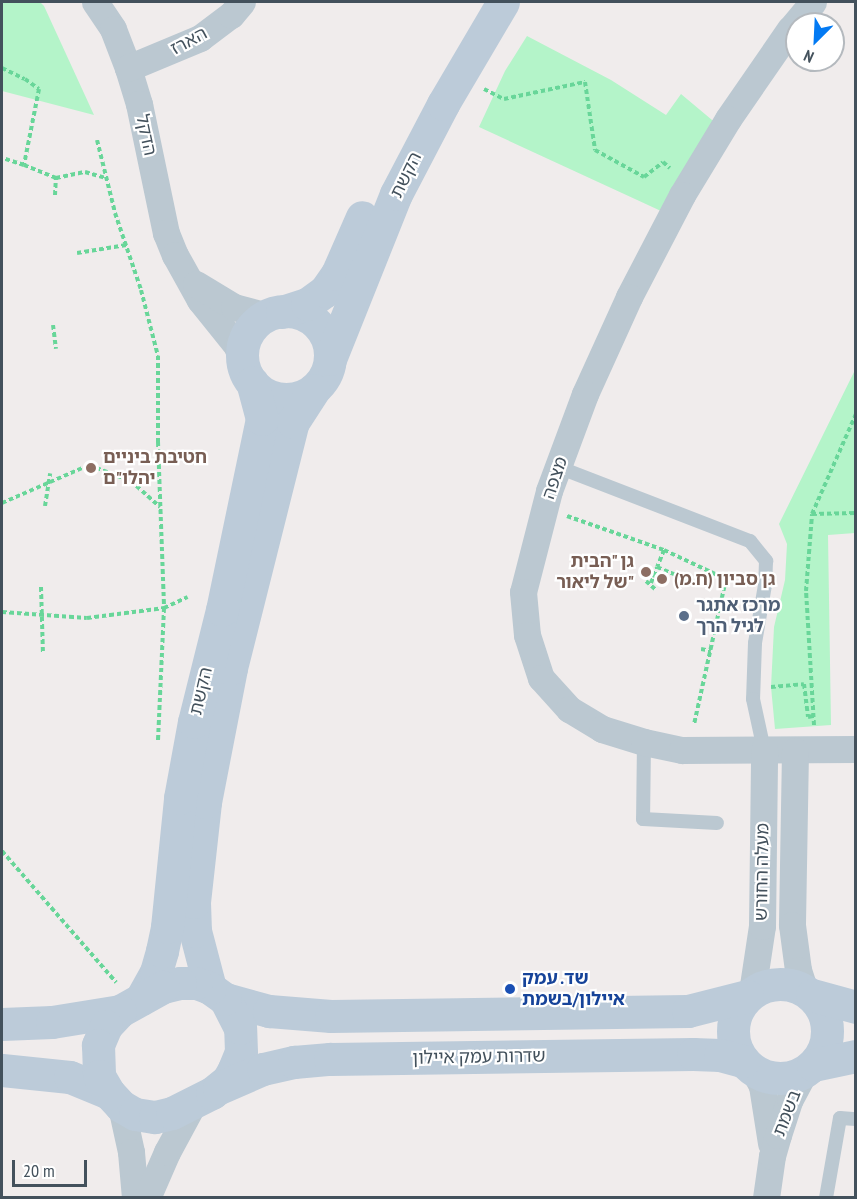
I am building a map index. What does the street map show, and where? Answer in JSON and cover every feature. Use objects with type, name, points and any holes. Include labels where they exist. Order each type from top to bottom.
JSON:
[{"type":"street","name":"הדקל","points":[[95,2],[113,29],[128,68],[139,104],[166,233],[184,274],[200,300],[237,346],[248,376]]},
{"type":"street","name":"הארז","points":[[128,68],[200,38],[231,15],[242,2]]},
{"type":"street","name":"הקשת","points":[[277,313],[307,304],[325,291],[337,274],[397,142],[477,2]]},
{"type":"street","name":"הקשת","points":[[330,359],[396,194],[443,104],[503,2]]},
{"type":"street","name":"מצפה","points":[[813,2],[790,29],[728,119],[690,182],[629,297],[585,394],[558,467],[544,508],[523,592],[527,635],[541,678],[569,709],[602,729],[644,742],[695,750],[855,749]]},
{"type":"street","points":[[184,274],[234,307],[302,314],[315,322],[325,334],[330,347],[330,359],[325,377],[314,390],[296,398],[275,398],[248,376],[243,356],[249,333],[260,320],[277,313]]},
{"type":"street","name":"הקשת","points":[[132,1004],[156,972],[164,943],[180,798],[194,722],[222,610],[262,419],[248,376]]},
{"type":"street","name":"הקשת","points":[[217,994],[195,931],[194,902],[206,791],[231,668],[293,422],[314,390]]},
{"type":"street","name":"מעלה החורש","points":[[749,994],[762,926],[764,750]]},
{"type":"street","name":"מעלה החורש","points":[[805,750],[792,925],[798,970],[809,993]]},
{"type":"street","points":[[135,1197],[131,1152],[115,1099],[99,1076],[98,1045],[106,1026],[132,1004],[163,987],[180,983],[196,983],[217,994],[297,1015],[679,1012],[713,1007],[777,983],[798,987],[809,993],[855,1007]]},
{"type":"street","points":[[809,993],[822,1008],[827,1036],[823,1052],[809,1068]]},
{"type":"street","points":[[2,1070],[70,1077],[115,1099],[135,1114],[155,1117],[172,1113],[228,1080],[241,1052],[240,1028],[217,994]]},
{"type":"street","points":[[749,994],[734,1018],[732,1034],[736,1050],[748,1065],[775,1078],[783,1078],[809,1068],[855,1056]]},
{"type":"street","points":[[2,1024],[52,1022],[132,1004]]},
{"type":"street","name":"שדרות עמק איילון","points":[[206,1095],[263,1069],[294,1062],[330,1059],[693,1054],[720,1055],[748,1065]]},
{"type":"street","name":"בשמת","points":[[748,1065],[762,1086],[772,1156]]},
{"type":"street","name":"בשמת","points":[[766,1197],[772,1156],[786,1109],[809,1068]]},
{"type":"street","points":[[147,1197],[167,1152],[206,1095]]},
{"type":"lane","points":[[558,467],[750,541],[766,561],[765,585],[755,643],[753,699],[764,750]]},
{"type":"lane","points":[[644,742],[643,819],[717,823]]},
{"type":"lane","points":[[826,1197],[840,1118],[855,1119]]},
{"type":"path","points":[[2,68],[39,89],[24,165]]},
{"type":"path","points":[[504,99],[585,82],[595,150],[644,177],[663,162],[690,182]]},
{"type":"path","points":[[97,140],[158,356],[164,608],[158,742]]},
{"type":"path","points":[[2,158],[56,178],[85,172],[106,178]]},
{"type":"path","points":[[55,195],[56,178]]},
{"type":"path","points":[[77,253],[126,245]]},
{"type":"path","points":[[53,325],[56,349]]},
{"type":"path","points":[[805,750],[813,716],[806,591],[812,514],[855,414]]},
{"type":"path","points":[[2,502],[89,465],[131,481],[160,508]]},
{"type":"path","points":[[45,506],[50,473]]},
{"type":"path","points":[[544,508],[664,550],[726,579],[694,721],[695,750]]},
{"type":"path","points":[[812,514],[855,513]]},
{"type":"path","points":[[655,589],[649,582],[655,574],[664,550]]},
{"type":"path","points":[[657,567],[695,583]]},
{"type":"path","points":[[646,572],[662,579]]},
{"type":"path","points":[[41,587],[44,653]]},
{"type":"path","points":[[2,612],[87,618],[164,608],[188,597]]},
{"type":"path","points":[[701,649],[711,651]]},
{"type":"path","points":[[754,689],[804,684],[808,717],[813,716]]},
{"type":"path","points":[[2,851],[132,1004]]},
{"type":"green space","points":[[2,2],[40,2],[44,6],[94,115],[2,91]]},
{"type":"green space","points":[[527,36],[611,80],[666,115],[681,94],[718,125],[661,211],[479,127],[505,71]]},
{"type":"green space","points":[[855,370],[855,533],[828,535],[831,725],[775,729],[771,687],[774,627],[785,580],[787,544],[779,524]]},
{"type":"place","name":"חטיבת ביניים יהלו\"ם","points":[[91,468]]},
{"type":"place","name":"גן \"הבית של ליאור\"","points":[[646,572]]},
{"type":"place","name":"גן סביון (ח.מ)","points":[[662,579]]},
{"type":"place","name":"מרכז אתגר לגיל הרך","points":[[684,616]]},
{"type":"place","name":"שד. עמק איילון/בשמת","points":[[510,989]]}]
